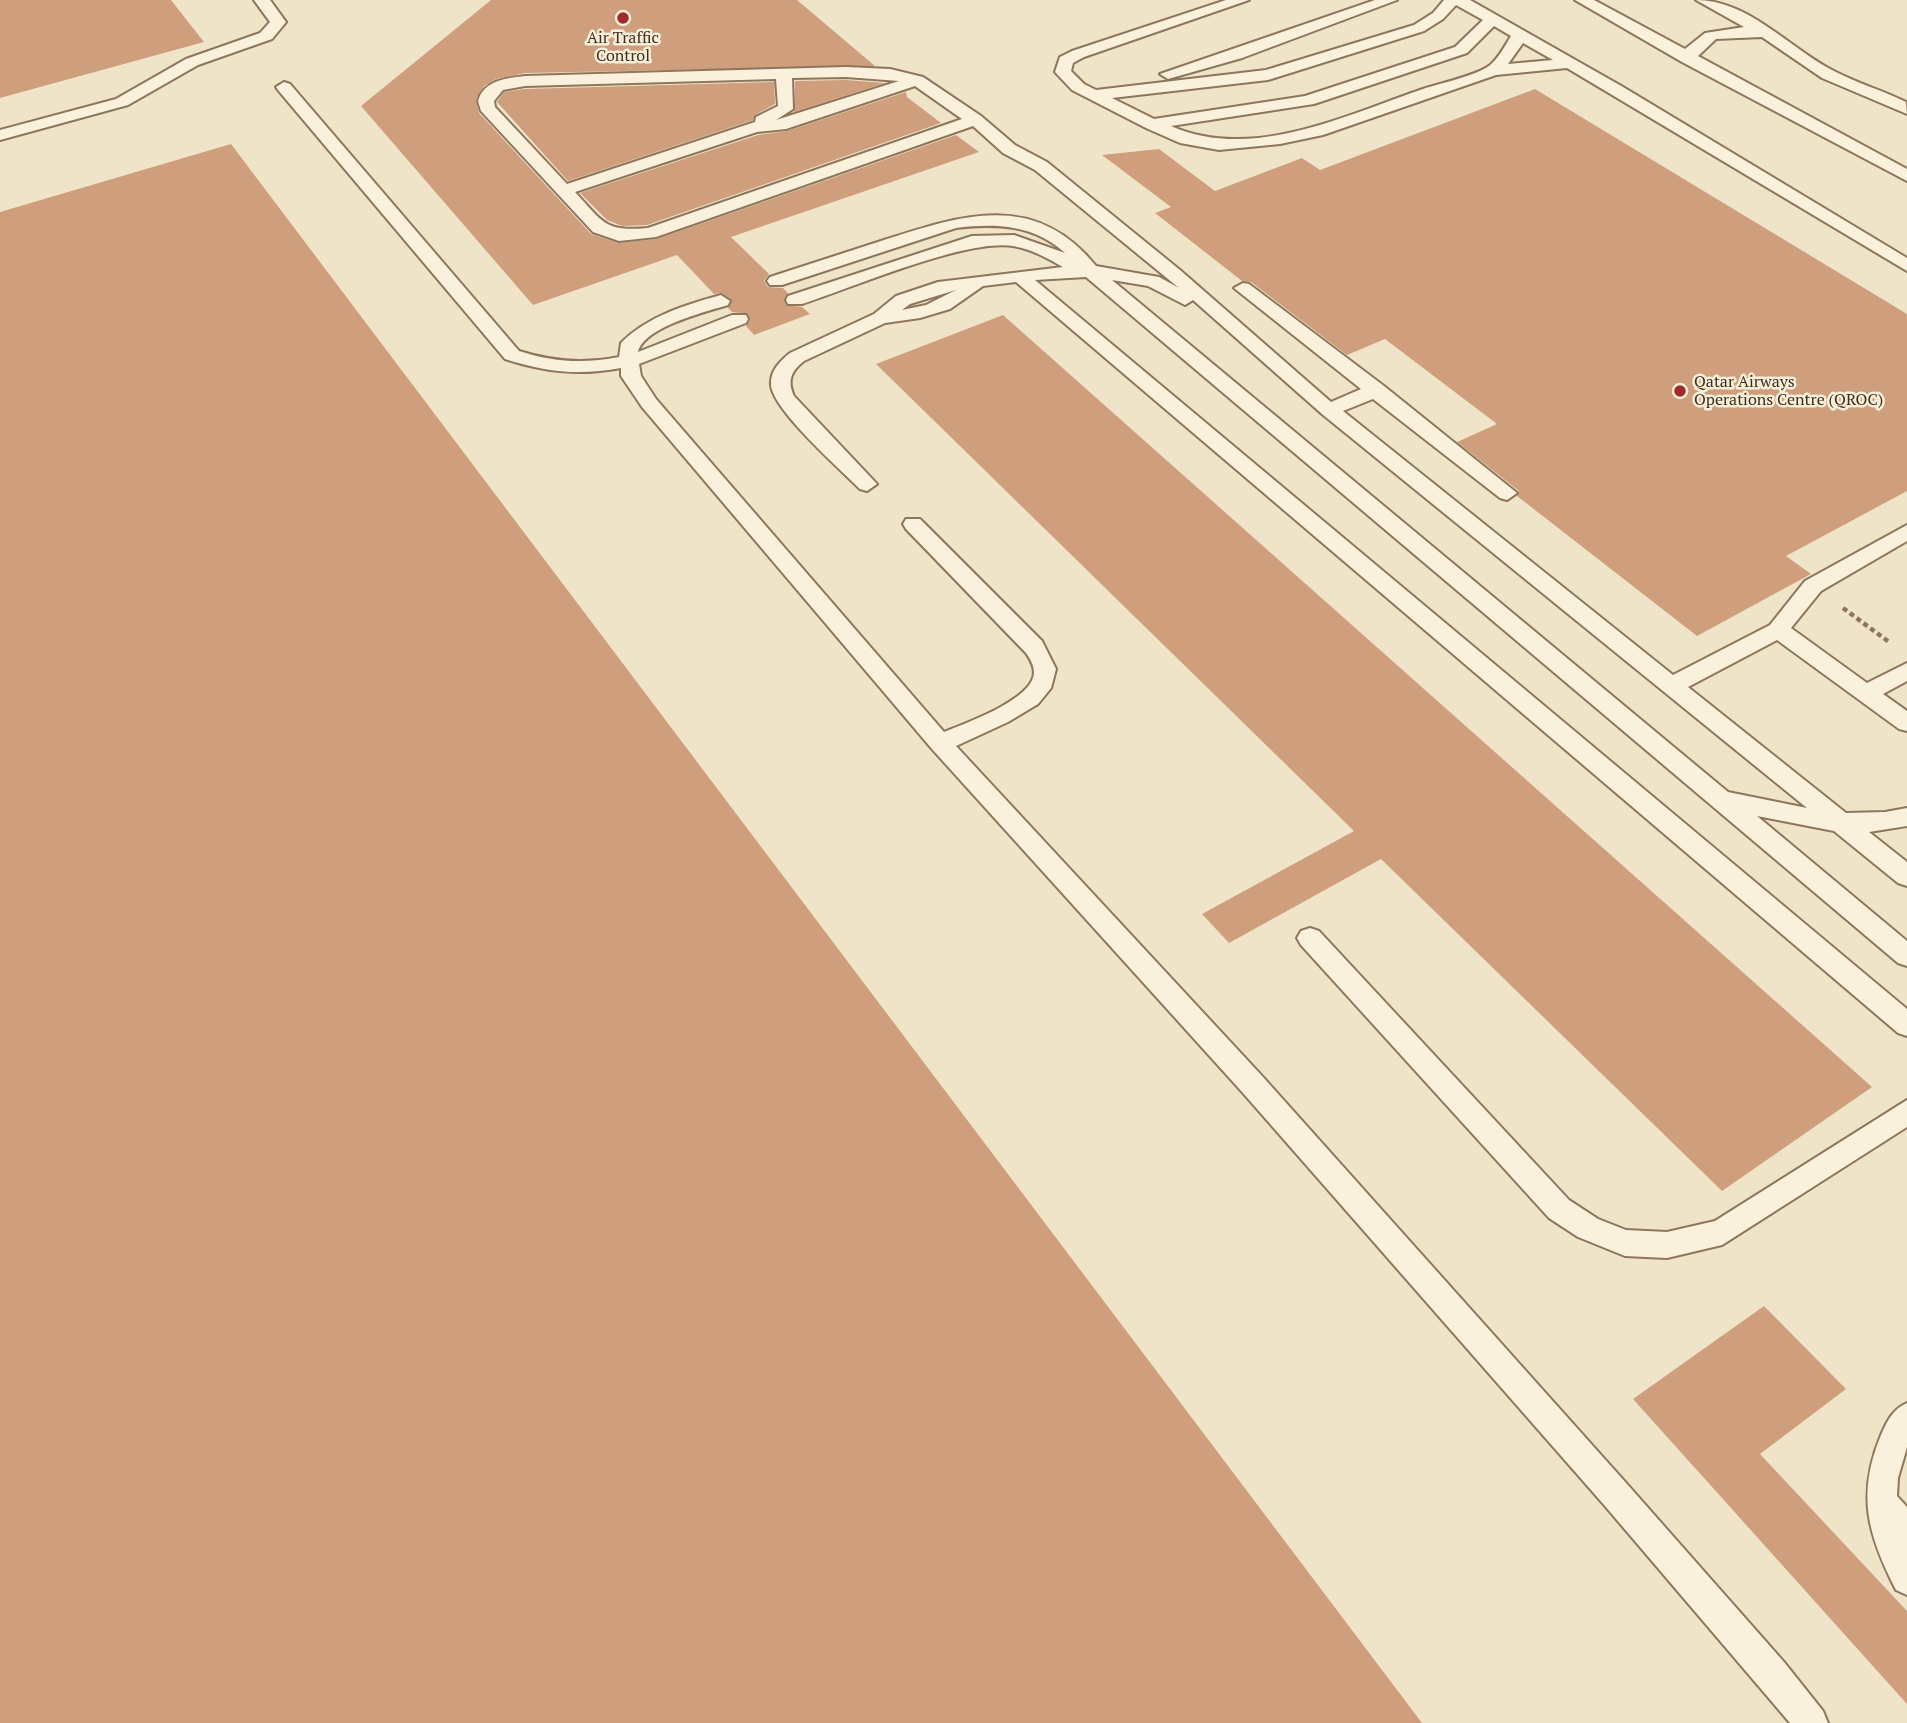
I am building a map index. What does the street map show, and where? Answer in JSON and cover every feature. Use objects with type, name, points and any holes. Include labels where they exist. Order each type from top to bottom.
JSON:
[{"type":"lane","points":[[0,135],[122,102],[192,62],[266,36],[278,22],[262,0]]},
{"type":"lane","points":[[1182,19],[1196,0]]},
{"type":"lane","points":[[1241,0],[1221,4],[1066,60],[1063,72],[1085,91],[1152,124],[1201,143],[1237,144],[1317,131],[1494,70],[1572,63]]},
{"type":"lane","points":[[1085,91],[1196,68],[1389,0]]},
{"type":"lane","points":[[1085,91],[1268,75],[1419,28],[1438,16],[1452,0]]},
{"type":"lane","points":[[1460,0],[1572,63],[1907,266]]},
{"type":"lane","points":[[1583,0],[1688,60],[1899,173],[1907,155]]},
{"type":"lane","points":[[1704,0],[1766,32],[1811,45]]},
{"type":"lane","points":[[1152,124],[1308,101],[1461,50],[1492,19]]},
{"type":"lane","points":[[1688,60],[1693,45],[1706,37],[1722,32],[1766,32],[1792,53],[1849,84],[1900,104]]},
{"type":"lane","points":[[1494,70],[1520,34]]},
{"type":"lane","points":[[1845,63],[1867,76],[1900,104]]},
{"type":"lane","points":[[975,120],[636,236],[607,234],[562,191],[487,108],[484,100],[487,93],[497,87],[525,81],[870,72],[917,80],[975,120],[1009,149],[1051,174],[1174,274],[1238,333],[1329,410],[1907,876]]},
{"type":"lane","points":[[755,127],[766,117],[785,109],[784,74]]},
{"type":"lane","points":[[562,191],[755,127],[780,125],[917,80]]},
{"type":"lane","points":[[284,87],[374,190],[504,350],[524,361],[563,369],[607,367],[628,362],[739,320]]},
{"type":"lane","points":[[776,281],[912,235],[983,218],[1013,219],[1030,223],[1060,239],[1079,255],[1090,271],[1907,956]]},
{"type":"lane","points":[[822,289],[912,235]]},
{"type":"lane","points":[[795,300],[955,246],[995,239],[1031,245],[1090,271]]},
{"type":"lane","points":[[867,485],[786,401],[781,377],[785,366],[797,357],[881,318],[913,315],[959,300],[976,283],[1020,276],[1090,271],[1153,281],[1238,333]]},
{"type":"lane","points":[[1020,276],[1907,1025]]},
{"type":"lane","points":[[1243,288],[1507,493]]},
{"type":"lane","points":[[721,301],[659,321],[639,334],[628,347],[631,376],[649,403],[940,743],[1289,1126],[1625,1505],[1772,1674],[1811,1723]]},
{"type":"lane","points":[[1329,410],[1377,390]]},
{"type":"lane","points":[[913,524],[1034,648],[1043,661],[1046,675],[1040,689],[1028,701],[940,743]]},
{"type":"lane","points":[[1672,686],[1778,630],[1812,586],[1907,533]]},
{"type":"lane","points":[[1778,630],[1907,723]]},
{"type":"lane","points":[[1866,694],[1907,671]]},
{"type":"lane","points":[[1722,800],[1839,821],[1884,824],[1907,817]]},
{"type":"lane","points":[[1310,938],[1559,1209],[1588,1228],[1625,1243],[1667,1245],[1722,1232],[1907,1112]]},
{"type":"lane","points":[[1907,1418],[1892,1439],[1883,1464],[1882,1502],[1885,1528],[1893,1554],[1907,1579]]},
{"type":"lane","points":[[1882,1502],[1907,1532]]},
{"type":"path","points":[[1812,586],[1896,647]]},
{"type":"building","points":[[0,0],[171,0],[204,42],[0,98]]},
{"type":"building","points":[[491,0],[797,0],[875,66],[525,73],[496,79],[484,86],[476,100],[479,113],[591,234],[618,243],[657,239],[956,135],[979,152],[731,237],[769,274],[764,281],[768,287],[783,288],[788,293],[784,299],[786,305],[802,307],[810,314],[754,335],[746,326],[750,320],[748,314],[732,312],[728,308],[731,299],[722,293],[714,294],[677,255],[533,305],[361,106]]},
{"type":"building","points":[[846,80],[885,83],[794,112],[795,81]]},
{"type":"building","points":[[774,82],[775,104],[755,115],[753,120],[568,181],[497,102],[504,92],[525,89]]},
{"type":"building","name":"Qatar Airways Operations Centre (QROC)","points":[[1535,89],[1907,314],[1907,491],[1786,556],[1811,574],[1697,636],[1517,496],[1519,491],[1457,442],[1497,424],[1385,339],[1347,355],[1251,282],[1242,281],[1155,213],[1171,207],[1102,155],[1159,149],[1215,191],[1302,158],[1320,170]]},
{"type":"building","points":[[906,92],[907,97],[941,123],[647,225],[622,226],[607,220],[580,193],[758,135],[787,131]]},
{"type":"building","points":[[231,144],[1422,1723],[0,1723],[0,212]]},
{"type":"building","points":[[1003,315],[1872,1087],[1722,1191],[1381,859],[1229,943],[1202,914],[1354,831],[876,364]]},
{"type":"building","points":[[1764,1306],[1846,1389],[1760,1454],[1907,1611],[1907,1704],[1633,1399]]},
{"type":"place","name":"Air Traffic Control","points":[[623,18]]},
{"type":"place","name":"Qatar Airways Operations Centre (QROC)","points":[[1680,391]]}]
